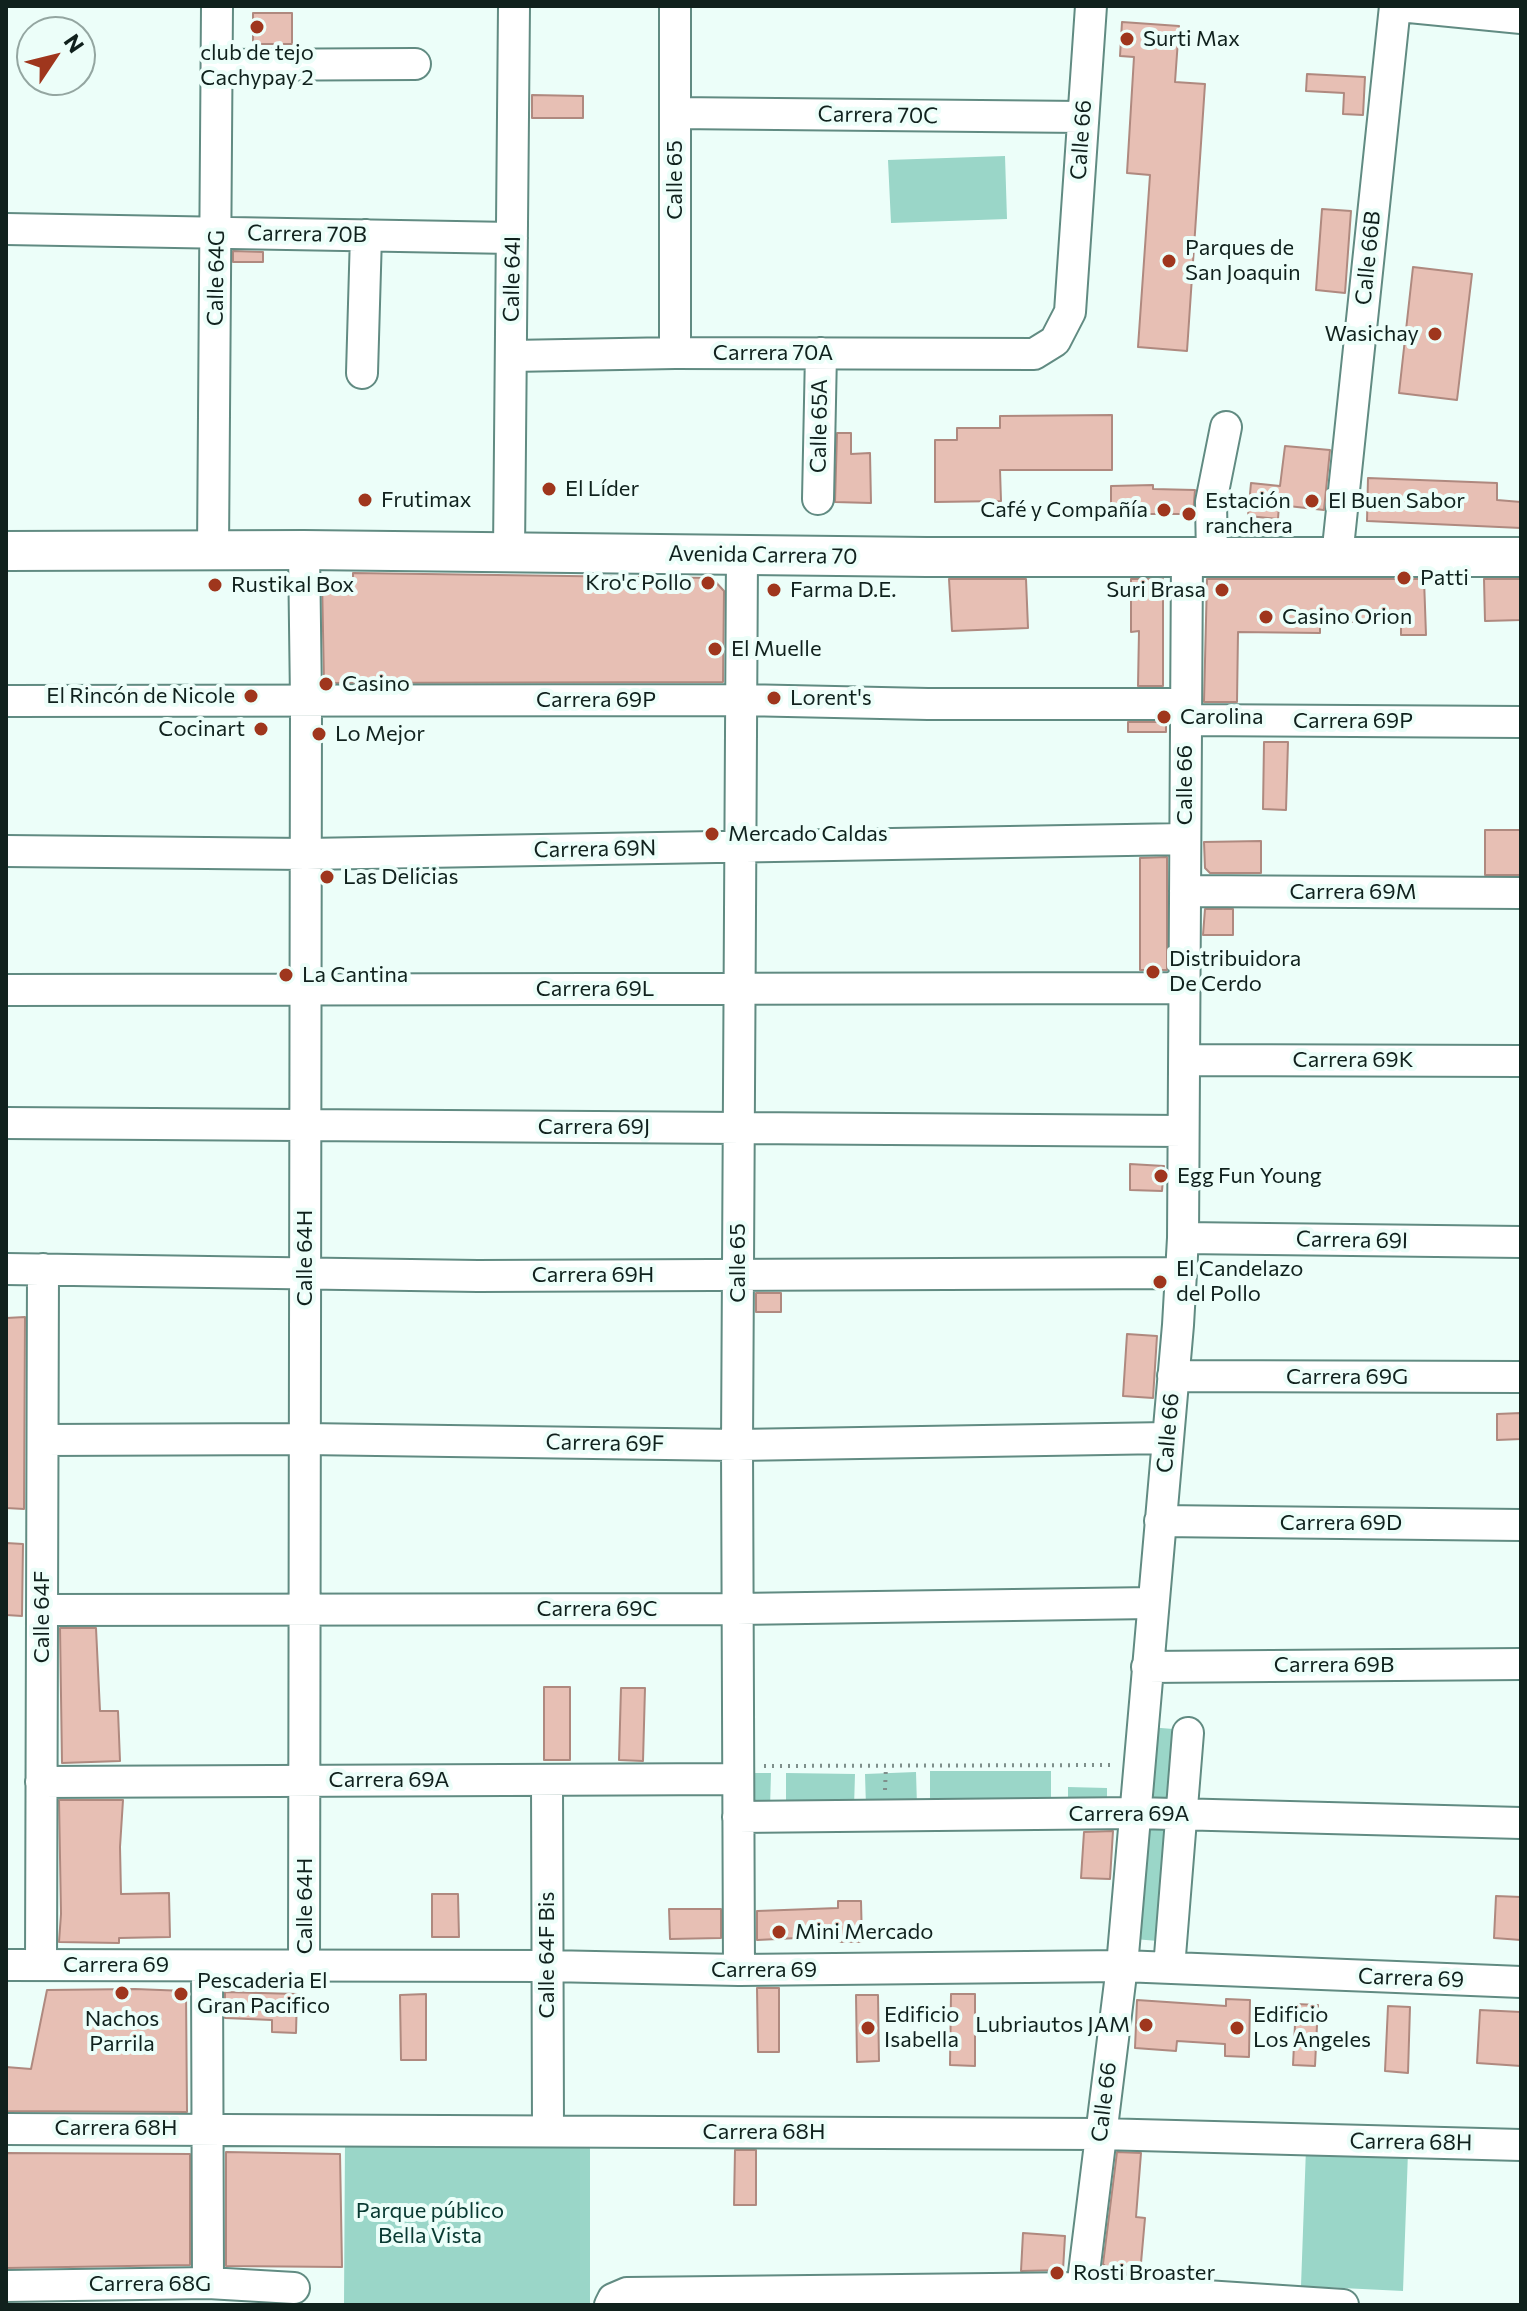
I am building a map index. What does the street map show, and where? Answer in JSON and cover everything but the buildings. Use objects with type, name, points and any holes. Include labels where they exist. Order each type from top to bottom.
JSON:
[{"type":"main road","name":"Avenida Carrera 70","points":[[6,551],[1521,557]]},
{"type":"street","name":"Calle 64G","points":[[213,550],[217,6]]},
{"type":"street","name":"Calle 64I","points":[[509,552],[514,6]]},
{"type":"street","name":"Calle 65","points":[[675,6],[675,353]]},
{"type":"street","name":"Calle 66","points":[[1034,354],[1055,341],[1070,312],[1091,6]]},
{"type":"street","points":[[1397,6],[1521,18]]},
{"type":"street","name":"Calle 66B","points":[[1337,557],[1397,6]]},
{"type":"street","points":[[217,65],[415,64]]},
{"type":"street","name":"Carrera 70C","points":[[675,113],[1082,117]]},
{"type":"street","name":"Carrera 70B","points":[[6,229],[512,238]]},
{"type":"street","points":[[362,373],[366,235]]},
{"type":"street","name":"Calle 65A","points":[[818,499],[821,353]]},
{"type":"street","name":"Carrera 70A","points":[[511,356],[1034,354]]},
{"type":"street","name":"Calle 66","points":[[1082,2297],[1099,2134],[1122,1966],[1181,1273],[1186,712],[1199,557],[1226,427]]},
{"type":"street","name":"Calle 64H","points":[[304,550],[304,1966]]},
{"type":"street","name":"Calle 65","points":[[739,1970],[737,1445],[742,555]]},
{"type":"street","name":"Carrera 69P","points":[[6,701],[741,700],[1521,722]]},
{"type":"street","name":"Carrera 69N","points":[[6,851],[306,854],[1185,839]]},
{"type":"street","name":"Carrera 69M","points":[[1185,891],[1521,893]]},
{"type":"street","name":"Carrera 69L","points":[[6,990],[1184,988]]},
{"type":"street","name":"Carrera 69K","points":[[1185,1060],[1521,1061]]},
{"type":"street","name":"Carrera 69J","points":[[6,1123],[1183,1131]]},
{"type":"street","name":"Carrera 69I","points":[[1183,1238],[1521,1242]]},
{"type":"street","name":"Carrera 69H","points":[[6,1269],[478,1276],[1181,1273]]},
{"type":"street","name":"Calle 64F","points":[[41,1965],[43,1269]]},
{"type":"street","name":"Carrera 69G","points":[[1173,1376],[1521,1377]]},
{"type":"street","name":"Carrera 69F","points":[[43,1440],[305,1439],[737,1445],[1168,1438]]},
{"type":"street","name":"Carrera 69D","points":[[1160,1521],[1521,1525]]},
{"type":"street","name":"Carrera 69C","points":[[42,1610],[737,1609],[1152,1603]]},
{"type":"street","name":"Carrera 69B","points":[[1147,1667],[1521,1664]]},
{"type":"street","points":[[1169,1968],[1188,1733]]},
{"type":"street","name":"Carrera 69A","points":[[41,1782],[547,1780],[738,1772]]},
{"type":"street","name":"Calle 64F Bis","points":[[547,1780],[548,2131]]},
{"type":"street","name":"Carrera 69A","points":[[738,1817],[1135,1813],[1521,1823]]},
{"type":"street","name":"Carrera 69","points":[[6,1965],[547,1966],[739,1970],[1122,1966],[1521,1982]]},
{"type":"street","points":[[207,1966],[208,2283]]},
{"type":"street","name":"Carrera 68H","points":[[6,2129],[1099,2134],[1521,2145]]},
{"type":"street","name":"Carrera 68G","points":[[6,2286],[208,2283],[294,2288]]},
{"type":"street","points":[[610,2305],[613,2299],[627,2293],[1082,2297],[1343,2305]]},
{"type":"path","points":[[738,1772],[1139,1765]]},
{"type":"green space","points":[[1005,156],[1007,219],[891,223],[888,160]]},
{"type":"green space","points":[[1149,1727],[1173,1729],[1167,1803],[1143,1801]]},
{"type":"green space","points":[[930,1771],[1051,1771],[1051,1804],[930,1803]]},
{"type":"green space","points":[[916,1772],[917,1806],[866,1807],[865,1774]]},
{"type":"green space","points":[[749,1773],[771,1773],[770,1808],[748,1807]]},
{"type":"green space","points":[[786,1773],[855,1774],[854,1807],[786,1806]]},
{"type":"green space","points":[[1068,1787],[1107,1788],[1107,1804],[1068,1803]]},
{"type":"green space","points":[[1141,1822],[1165,1824],[1158,1941],[1134,1939]]},
{"type":"green space","name":"Parque público Bella Vista","points":[[345,2140],[590,2143],[590,2305],[344,2305]]},
{"type":"green space","points":[[1306,2148],[1408,2152],[1403,2291],[1301,2286]]},
{"type":"place","name":"club de tejo Cachypay 2","points":[[257,27]]},
{"type":"place","name":"Surti Max","points":[[1127,39]]},
{"type":"place","name":"Parques de San Joaquin","points":[[1169,261]]},
{"type":"place","name":"Wasichay","points":[[1435,334]]},
{"type":"place","name":"El Líder","points":[[549,489]]},
{"type":"place","name":"Frutimax","points":[[365,500]]},
{"type":"place","name":"El Buen Sabor","points":[[1312,501]]},
{"type":"place","name":"Café y Compañía","points":[[1164,510]]},
{"type":"place","name":"Estación ranchera","points":[[1189,514]]},
{"type":"place","name":"Patti","points":[[1404,578]]},
{"type":"place","name":"Kro'c Pollo","points":[[708,583]]},
{"type":"place","name":"Rustikal Box","points":[[215,585]]},
{"type":"place","name":"Farma D.E.","points":[[774,590]]},
{"type":"place","name":"Suri Brasa","points":[[1222,590]]},
{"type":"place","name":"Casino Orion","points":[[1266,617]]},
{"type":"place","name":"El Muelle","points":[[715,649]]},
{"type":"place","name":"Casino","points":[[326,684]]},
{"type":"place","name":"El Rincón de Nicole","points":[[251,696]]},
{"type":"place","name":"Lorent's","points":[[774,698]]},
{"type":"place","name":"Carolina","points":[[1164,717]]},
{"type":"place","name":"Cocinart","points":[[261,729]]},
{"type":"place","name":"Lo Mejor","points":[[319,734]]},
{"type":"place","name":"Mercado Caldas","points":[[712,834]]},
{"type":"place","name":"Las Delicias","points":[[327,877]]},
{"type":"place","name":"Distribuidora De Cerdo","points":[[1153,972]]},
{"type":"place","name":"La Cantina","points":[[286,975]]},
{"type":"place","name":"Egg Fun Young","points":[[1161,1176]]},
{"type":"place","name":"El Candelazo del Pollo","points":[[1160,1282]]},
{"type":"place","name":"Mini Mercado","points":[[779,1932]]},
{"type":"place","name":"Nachos Parrila","points":[[122,1993]]},
{"type":"place","name":"Pescaderia El Gran Pacifico","points":[[181,1994]]},
{"type":"place","name":"Lubriautos JAM","points":[[1146,2025]]},
{"type":"place","name":"Edificio Isabella","points":[[868,2028]]},
{"type":"place","name":"Edificio Los Angeles","points":[[1237,2028]]},
{"type":"place","name":"Rosti Broaster","points":[[1057,2273]]}]
